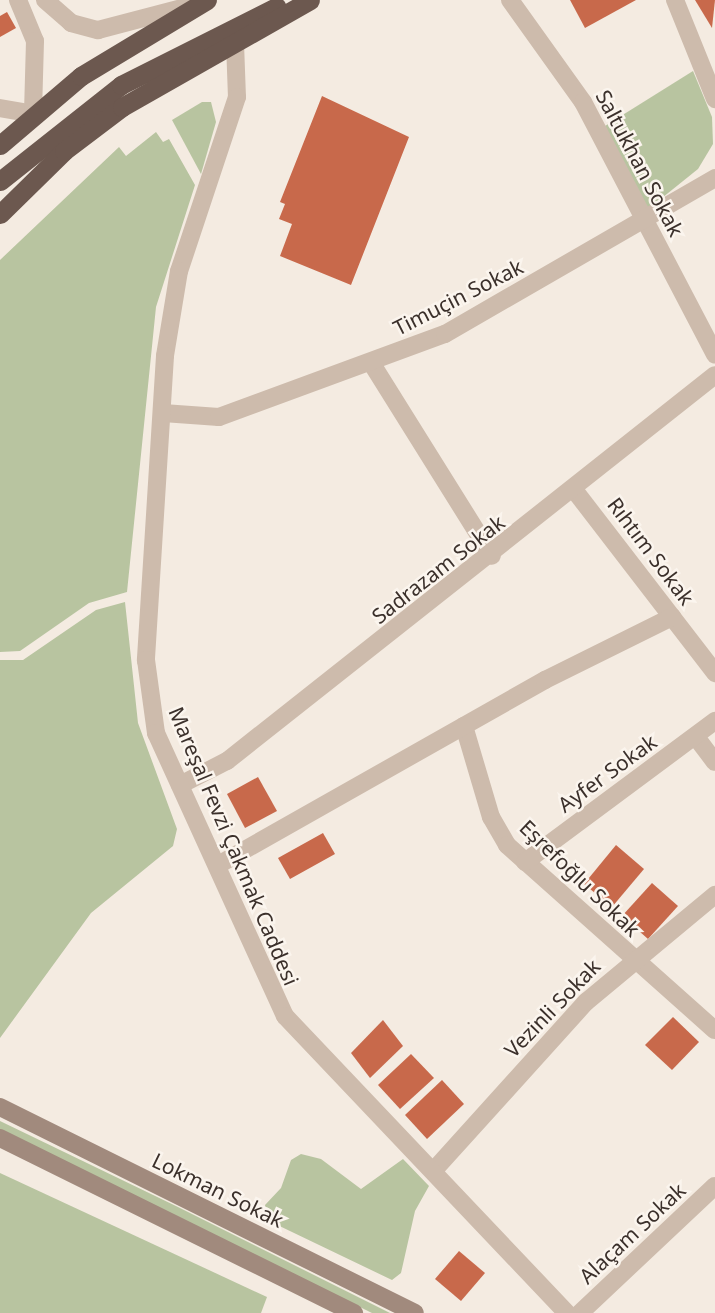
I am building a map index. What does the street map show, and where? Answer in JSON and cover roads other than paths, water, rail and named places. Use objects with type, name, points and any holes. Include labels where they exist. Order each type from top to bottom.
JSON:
[{"type":"highway","points":[[0,181],[121,85],[292,0]]},
{"type":"highway","points":[[0,214],[90,129],[168,77],[310,0]]},
{"type":"highway","points":[[0,145],[33,114],[119,50],[205,1]]},
{"type":"highway","points":[[0,131],[33,114]]},
{"type":"main road","name":"Lokman Sokak","points":[[0,1107],[415,1313]]},
{"type":"main road","points":[[0,1138],[354,1313]]},
{"type":"street","points":[[0,108],[33,114],[35,41],[18,0]]},
{"type":"street","points":[[45,0],[71,23],[98,30],[205,1]]},
{"type":"street","name":"Saltukhan Sokak","points":[[510,0],[583,102],[715,355]]},
{"type":"street","points":[[675,0],[709,55],[715,99]]},
{"type":"street","name":"Mareşal Fevzi Çakmak Caddesi","points":[[235,43],[237,97],[173,296],[146,695],[180,785],[285,1017],[435,1169],[567,1313]]},
{"type":"street","name":"Timuçin Sokak","points":[[163,413],[219,417],[372,364],[445,334],[647,223],[715,178]]},
{"type":"street","points":[[372,364],[492,556]]},
{"type":"street","name":"Sadrazam Sokak","points":[[180,785],[227,761],[575,491],[715,375]]},
{"type":"street","name":"Rıhtım Sokak","points":[[575,491],[715,673]]},
{"type":"street","points":[[218,865],[464,726],[672,617]]},
{"type":"street","name":"Ayfer Sokak","points":[[525,862],[715,721]]},
{"type":"street","name":"Eşrefoğlu Sokak","points":[[464,726],[491,817],[525,862],[715,1030]]},
{"type":"street","points":[[696,737],[715,762]]},
{"type":"street","name":"Vezinli Sokak","points":[[435,1169],[586,1002],[633,960],[715,895]]},
{"type":"street","name":"Alaçam Sokak","points":[[580,1313],[715,1186]]}]
